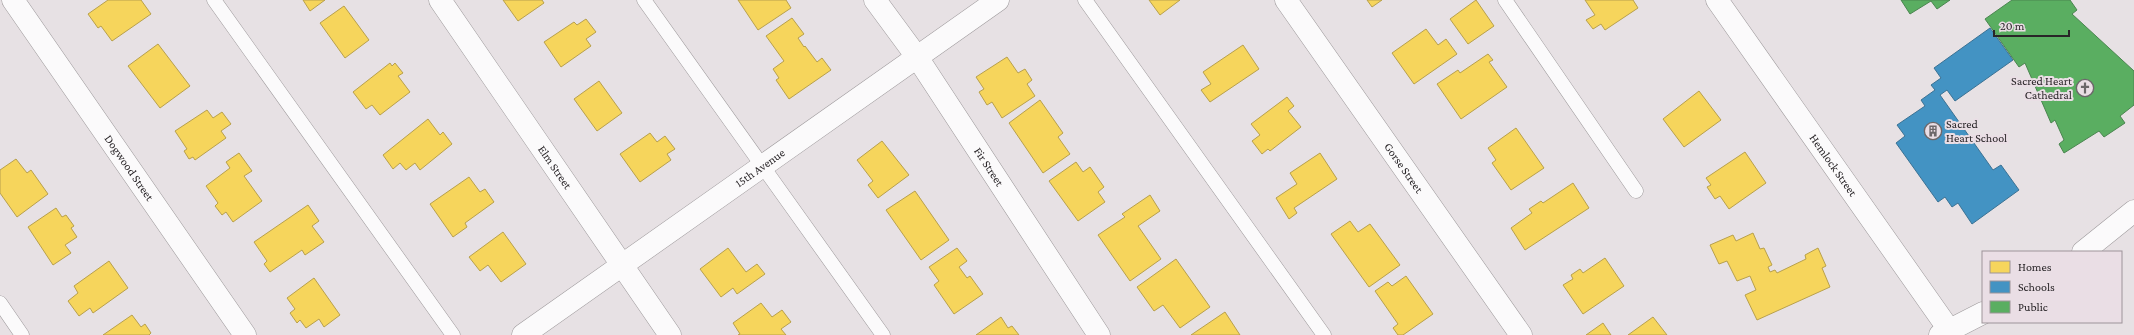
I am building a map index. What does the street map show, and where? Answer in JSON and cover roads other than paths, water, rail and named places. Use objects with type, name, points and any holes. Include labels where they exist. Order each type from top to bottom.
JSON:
[{"type":"street","name":"Dogwood Street","points":[[13,0],[245,335]]},
{"type":"street","name":"Elm Street","points":[[440,0],[670,335]]},
{"type":"street","name":"Fir Street","points":[[875,0],[916,57],[1100,335]]},
{"type":"street","name":"15th Avenue","points":[[522,335],[998,0]]},
{"type":"street","name":"Gorse Street","points":[[1286,0],[1522,335]]},
{"type":"street","name":"Hemlock Street","points":[[1718,0],[1945,333]]},
{"type":"street","points":[[2084,251],[2134,211]]},
{"type":"street","points":[[1945,333],[1982,314]]},
{"type":"lane","points":[[214,0],[453,335]]},
{"type":"lane","points":[[644,0],[883,335]]},
{"type":"lane","points":[[1085,0],[1324,335]]},
{"type":"lane","points":[[1505,0],[1636,191]]},
{"type":"lane","points":[[0,303],[22,335]]},
{"type":"place","name":"Sacred Heart Cathedral","points":[[2085,88]]},
{"type":"place","name":"Sacred Heart School","points":[[1933,131]]}]
